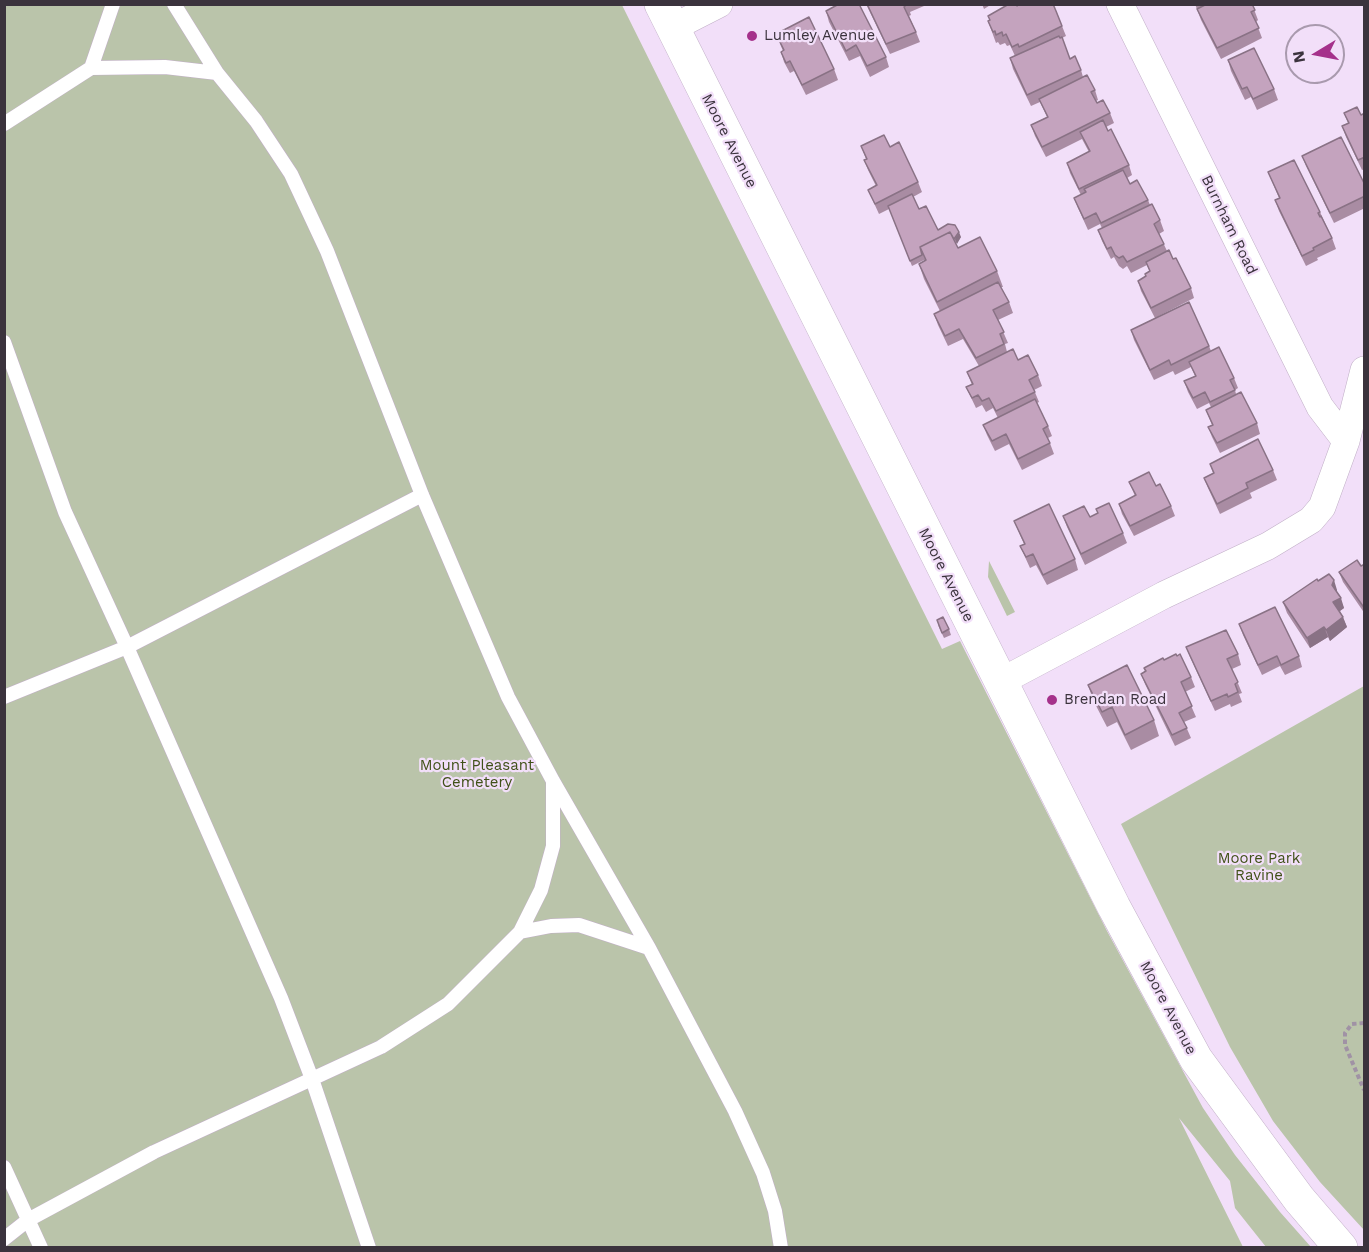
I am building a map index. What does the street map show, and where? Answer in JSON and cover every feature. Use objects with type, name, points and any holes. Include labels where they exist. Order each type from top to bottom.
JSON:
[{"type":"street","points":[[676,14],[719,4]]},
{"type":"street","name":"Burnham Road","points":[[1120,4],[1320,407],[1346,441]]},
{"type":"street","name":"Moore Avenue","points":[[676,14],[1009,677],[1189,1007],[1251,1135],[1299,1200],[1341,1248]]},
{"type":"street","points":[[1009,677],[1164,595],[1268,546],[1311,520],[1322,507],[1346,441],[1365,370]]},
{"type":"lane","points":[[91,68],[112,4]]},
{"type":"lane","points":[[174,4],[217,73],[256,121],[291,174],[327,251],[422,495],[508,697],[553,781],[649,948],[735,1111],[763,1173],[775,1212],[781,1248]]},
{"type":"lane","points":[[4,124],[91,68],[165,67],[217,73]]},
{"type":"lane","points":[[4,342],[65,512],[127,646],[281,998],[312,1079],[369,1248]]},
{"type":"lane","points":[[4,697],[127,646],[422,495]]},
{"type":"lane","points":[[4,1239],[28,1220],[154,1152],[381,1047],[448,1004],[520,932],[541,890],[553,846],[553,781]]},
{"type":"lane","points":[[520,932],[551,926],[579,925],[649,948]]},
{"type":"lane","points":[[4,1167],[42,1248]]},
{"type":"path","points":[[1365,1023],[1352,1024],[1345,1032],[1345,1045],[1365,1090]]},
{"type":"green space","name":"Mount Pleasant Cemetery","points":[[5,5],[622,5],[942,649],[960,641],[1107,931],[1203,1108],[1235,1155],[1311,1247],[1266,1247],[1235,1208],[1230,1181],[1179,1118],[1243,1247],[5,1248]]},
{"type":"green space","points":[[989,561],[1015,612],[1007,616],[988,577]]},
{"type":"green space","name":"Moore Park Ravine","points":[[1364,686],[1364,1230],[1320,1182],[1273,1121],[1230,1047],[1121,824]]},
{"type":"building","points":[[839,4],[859,4],[886,57],[867,66],[856,45],[846,51],[826,11]]},
{"type":"building","points":[[867,4],[907,4],[904,7],[916,32],[886,44]]},
{"type":"building","points":[[1009,4],[1017,6],[1020,4],[1053,4],[1062,26],[1019,47],[1018,44],[1012,47],[1006,34],[1003,36],[1002,32],[996,35],[988,21],[990,20],[988,16]]},
{"type":"building","points":[[1207,4],[1252,4],[1255,10],[1251,12],[1259,28],[1217,48],[1197,9]]},
{"type":"building","points":[[809,17],[834,69],[802,85],[790,61],[786,63],[781,52],[784,50],[776,34]]},
{"type":"building","points":[[1059,36],[1062,37],[1070,59],[1075,56],[1081,70],[1027,95],[1010,58]]},
{"type":"building","points":[[1254,48],[1274,89],[1253,99],[1247,87],[1242,89],[1228,60]]},
{"type":"building","points":[[1087,75],[1095,90],[1091,92],[1097,103],[1103,100],[1110,113],[1042,147],[1031,125],[1048,117],[1039,99]]},
{"type":"building","points":[[1357,107],[1361,115],[1365,113],[1365,157],[1358,160],[1342,126],[1349,123],[1344,113]]},
{"type":"building","points":[[1103,120],[1108,131],[1111,129],[1129,165],[1079,189],[1067,163],[1090,151],[1080,132]]},
{"type":"building","points":[[884,135],[890,147],[899,142],[918,182],[875,204],[868,190],[877,185],[864,160],[867,159],[861,146]]},
{"type":"building","points":[[1341,137],[1365,185],[1365,196],[1330,213],[1302,156]]},
{"type":"building","points":[[1294,160],[1332,238],[1302,256],[1275,200],[1280,198],[1268,172]]},
{"type":"building","points":[[1123,170],[1130,184],[1137,180],[1148,200],[1101,223],[1096,213],[1084,219],[1074,198],[1086,192],[1084,189]]},
{"type":"building","points":[[912,194],[919,209],[926,206],[938,230],[948,224],[955,225],[959,232],[954,239],[950,232],[920,247],[922,255],[910,261],[888,206]]},
{"type":"building","points":[[1152,204],[1160,220],[1154,224],[1164,244],[1127,262],[1123,256],[1119,258],[1115,255],[1111,247],[1107,249],[1098,230]]},
{"type":"building","points":[[950,232],[958,248],[980,237],[997,271],[937,302],[919,264],[926,260],[920,247]]},
{"type":"building","points":[[1169,250],[1173,259],[1176,258],[1191,288],[1151,308],[1138,281],[1150,271],[1146,262]]},
{"type":"building","points":[[998,282],[1009,302],[993,310],[1004,332],[1000,334],[1004,344],[976,358],[959,329],[945,336],[934,314]]},
{"type":"building","points":[[1189,302],[1209,346],[1171,365],[1169,360],[1150,370],[1131,330]]},
{"type":"building","points":[[1219,347],[1234,378],[1230,380],[1235,390],[1210,402],[1205,392],[1193,398],[1184,381],[1196,376],[1189,362]]},
{"type":"building","points":[[1013,349],[1018,360],[1028,355],[1038,375],[1029,380],[1035,392],[996,411],[989,398],[982,401],[978,395],[972,398],[966,387],[973,384],[967,372]]},
{"type":"building","points":[[1241,392],[1257,423],[1217,443],[1208,427],[1213,425],[1206,410]]},
{"type":"building","points":[[1035,399],[1048,426],[1043,429],[1050,443],[1018,459],[1006,434],[992,441],[983,425]]},
{"type":"building","points":[[1258,439],[1273,470],[1246,483],[1248,488],[1217,504],[1204,478],[1214,473],[1210,464]]},
{"type":"building","points":[[1149,472],[1156,486],[1160,484],[1171,506],[1130,526],[1119,504],[1136,495],[1129,482]]},
{"type":"building","points":[[1109,503],[1123,533],[1081,554],[1063,516],[1084,506],[1090,517],[1098,513],[1096,509]]},
{"type":"building","points":[[1049,504],[1075,559],[1043,575],[1033,554],[1026,557],[1020,546],[1025,544],[1014,521]]},
{"type":"building","points":[[1357,560],[1361,566],[1365,564],[1365,609],[1339,572]]},
{"type":"building","points":[[1329,574],[1334,580],[1332,585],[1341,598],[1333,602],[1343,617],[1326,630],[1324,627],[1307,638],[1283,602],[1317,579],[1318,581]]},
{"type":"building","points":[[1275,607],[1299,656],[1281,665],[1277,656],[1258,665],[1239,624]]},
{"type":"building","points":[[943,617],[949,629],[942,633],[937,620]]},
{"type":"building","points":[[1226,630],[1238,654],[1227,659],[1238,682],[1235,684],[1238,692],[1211,701],[1186,647]]},
{"type":"building","points":[[1176,654],[1177,656],[1180,654],[1191,677],[1181,682],[1192,706],[1179,713],[1187,728],[1172,735],[1141,674],[1146,671],[1144,668]]},
{"type":"building","points":[[1127,665],[1154,720],[1125,735],[1112,707],[1102,712],[1088,685]]},
{"type":"place","name":"Lumley Avenue","points":[[752,36]]},
{"type":"place","name":"Brendan Road","points":[[1052,700]]}]
